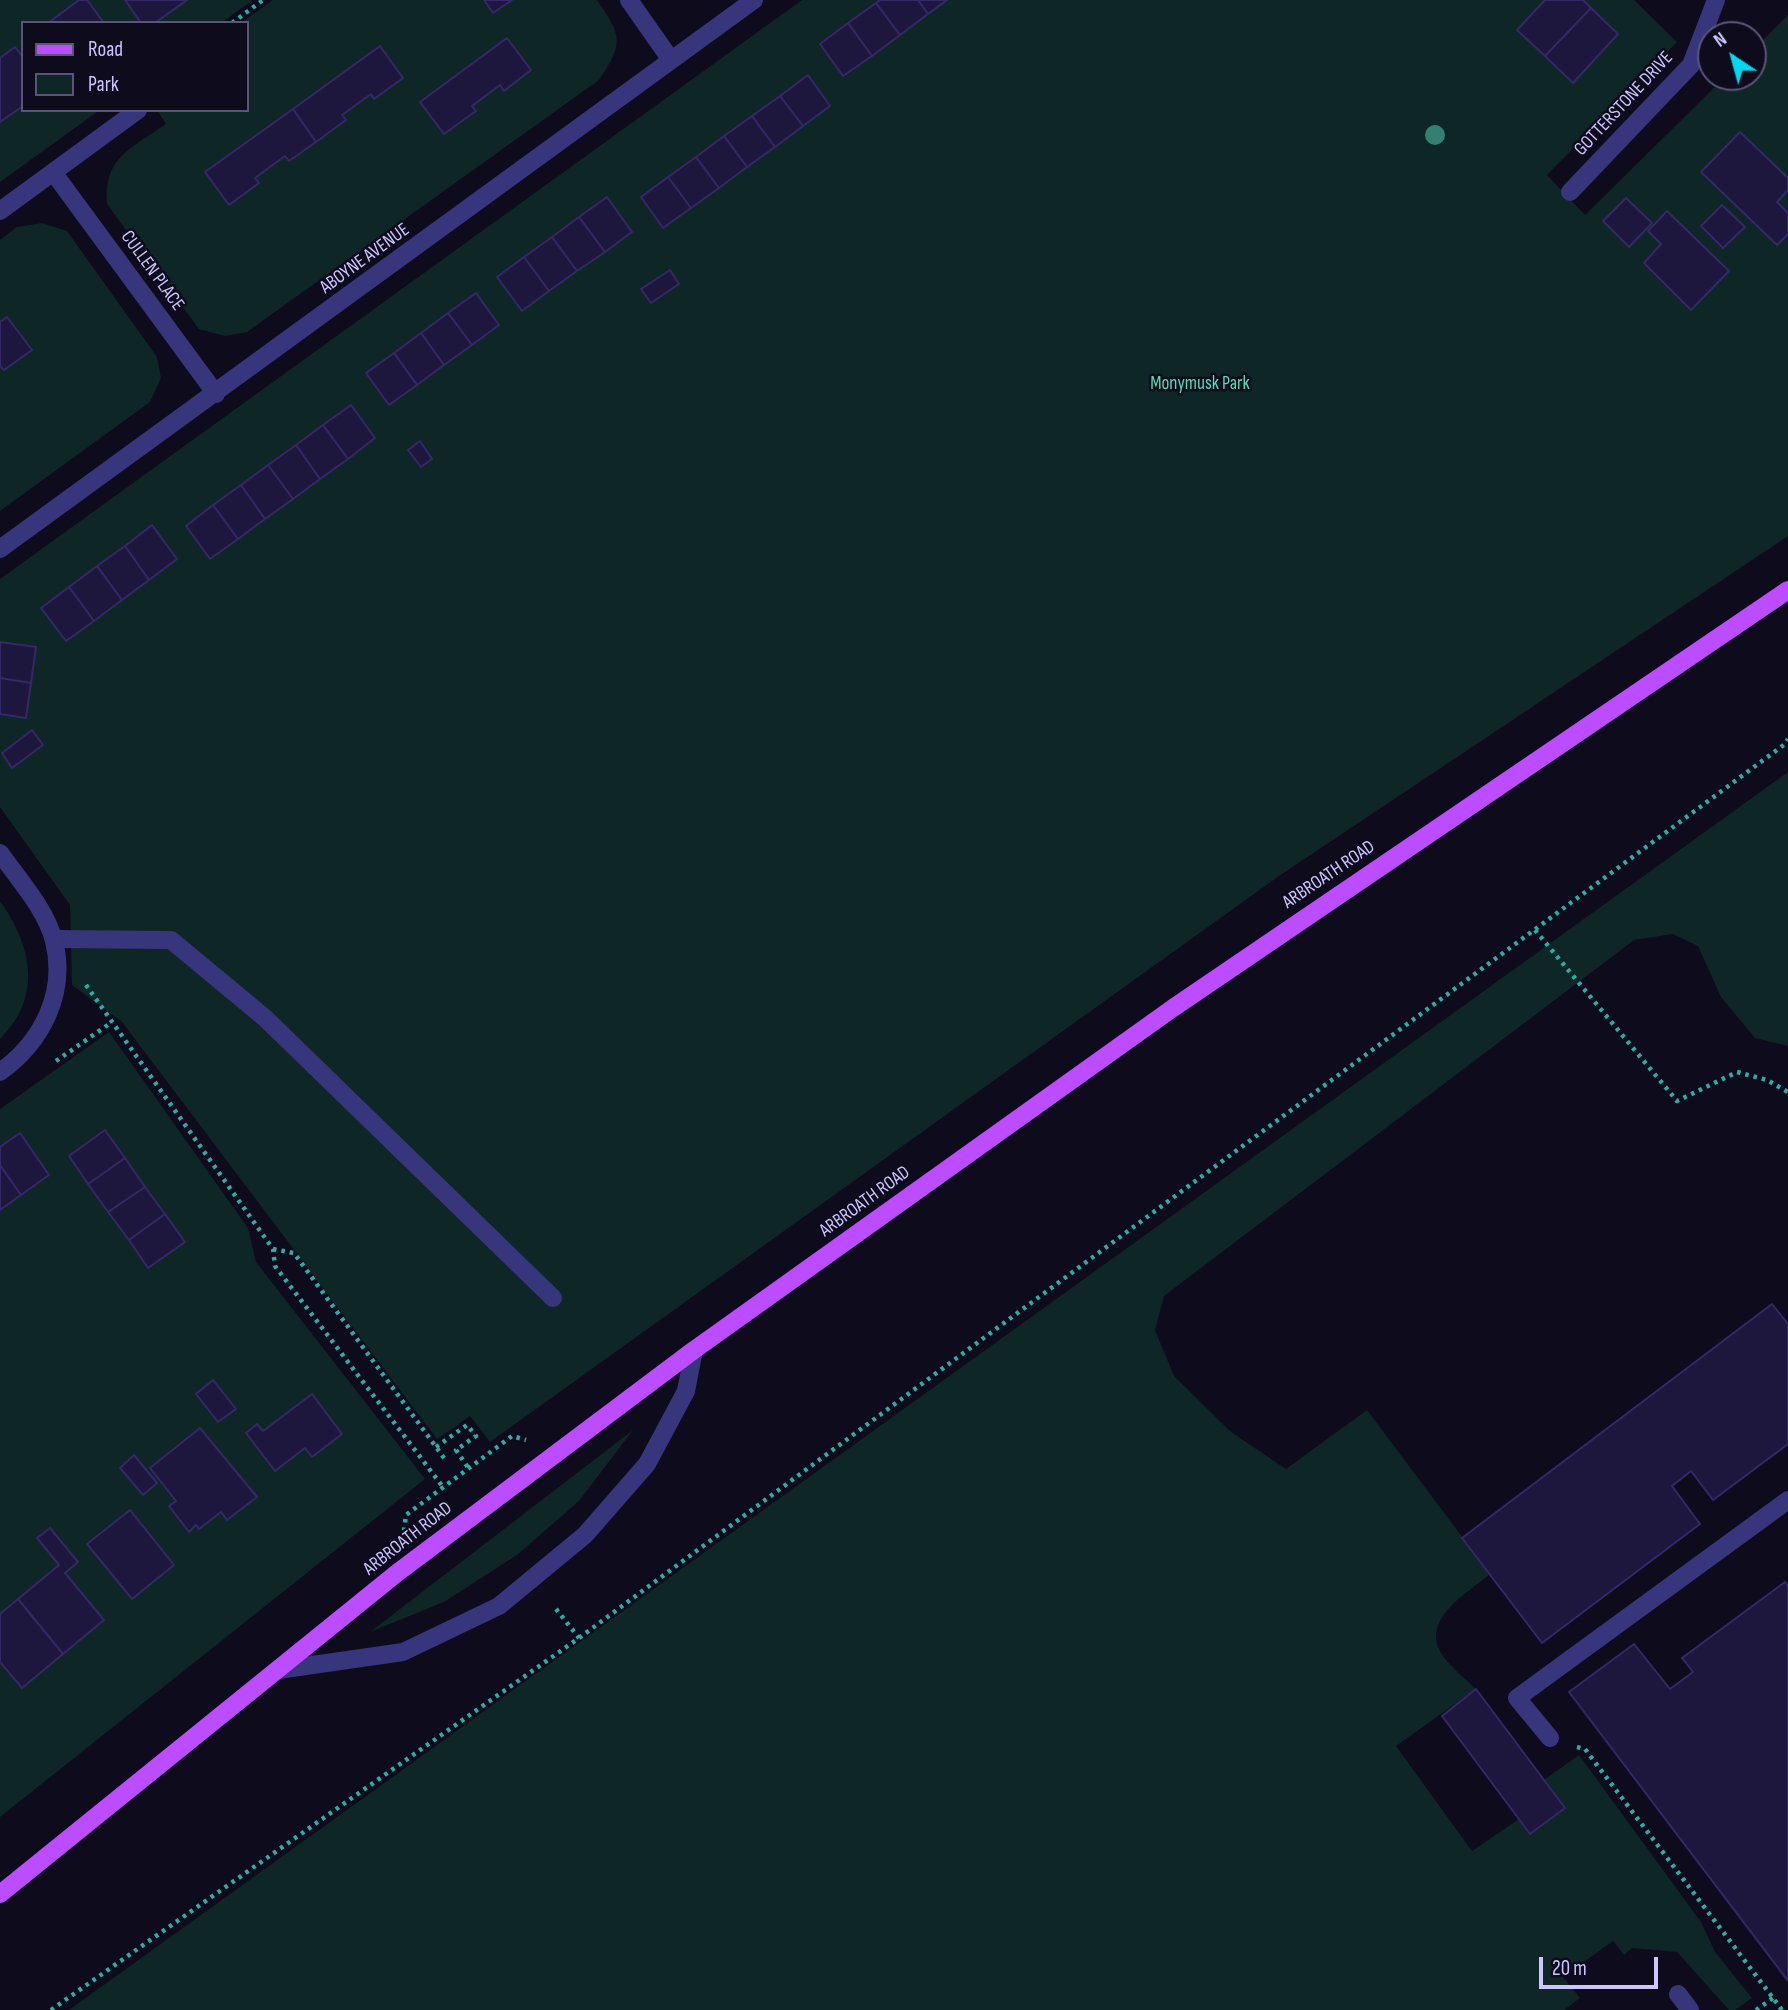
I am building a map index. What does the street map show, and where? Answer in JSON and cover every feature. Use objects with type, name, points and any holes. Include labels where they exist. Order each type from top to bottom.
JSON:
[{"type":"main road","name":"ARBROATH ROAD","points":[[0,1894],[397,1573],[694,1350],[1172,1008],[1788,590]]},
{"type":"street","points":[[629,0],[671,60]]},
{"type":"street","name":"ABOYNE AVENUE","points":[[0,549],[754,0]]},
{"type":"street","name":"GOTTERSTONE DRIVE","points":[[1570,192],[1690,65],[1716,0]]},
{"type":"street","points":[[0,211],[135,112]]},
{"type":"street","name":"CULLEN PLACE","points":[[53,172],[216,394]]},
{"type":"street","points":[[0,853],[38,907],[54,939],[58,973],[48,1019],[20,1058],[0,1072]]},
{"type":"street","points":[[54,939],[171,940],[265,1018],[553,1298]]},
{"type":"street","points":[[278,1670],[403,1652],[499,1606],[585,1535],[647,1464],[686,1391],[694,1350]]},
{"type":"street","points":[[1550,1738],[1517,1698],[1788,1500]]},
{"type":"street","points":[[1678,1994],[1690,2010]]},
{"type":"path","points":[[235,21],[263,0]]},
{"type":"path","points":[[51,2010],[579,1638],[1535,930],[1785,744],[1788,739]]},
{"type":"path","points":[[1535,930],[1677,1101],[1737,1072],[1767,1080],[1788,1092]]},
{"type":"path","points":[[58,973],[82,979],[273,1249],[275,1266],[443,1488]]},
{"type":"path","points":[[50,1066],[112,1022]]},
{"type":"path","points":[[273,1249],[294,1253],[447,1462]]},
{"type":"path","points":[[436,1447],[467,1425],[475,1436],[456,1450],[469,1469]]},
{"type":"path","points":[[556,1609],[579,1638]]},
{"type":"path","points":[[1550,1738],[1585,1749],[1782,2010]]},
{"type":"path","points":[[1756,2010],[1773,1998]]},
{"type":"green space","points":[[0,0],[253,0],[224,21],[21,21],[21,112],[97,112],[0,182]]},
{"type":"green space","points":[[273,0],[597,0],[611,22],[617,40],[613,57],[599,80],[247,332],[225,336],[199,329],[107,204],[107,188],[115,164],[122,155],[166,124],[158,112],[248,112],[248,21],[244,21]]},
{"type":"green space","name":"Monymusk Park","points":[[802,0],[1634,0],[1677,42],[1547,175],[1585,215],[1711,91],[1767,91],[1767,36],[1788,15],[1788,536],[1279,876],[490,1442],[470,1416],[437,1439],[122,1022],[72,985],[70,905],[0,807],[0,579]]},
{"type":"green space","points":[[42,223],[67,231],[157,357],[161,378],[150,402],[0,511],[0,240],[17,227]]},
{"type":"green space","points":[[1788,772],[1788,1046],[1755,1038],[1721,997],[1698,946],[1673,934],[1634,940],[1164,1296],[1155,1330],[1174,1376],[1231,1432],[1286,1469],[1367,1410],[1490,1574],[1451,1606],[1438,1626],[1436,1637],[1446,1660],[1476,1689],[1396,1746],[1472,1851],[1519,1819],[1531,1834],[1565,1808],[1544,1780],[1579,1755],[1701,1922],[1715,1952],[1752,1998],[1735,2010],[1729,2010],[1677,1952],[1632,1948],[1624,1955],[1613,1941],[1563,1977],[1580,1998],[1564,2010],[69,2010]]},
{"type":"green space","points":[[0,901],[20,936],[28,971],[23,1006],[14,1023],[0,1039]]},
{"type":"green space","points":[[109,1032],[248,1228],[256,1262],[425,1479],[0,1817],[0,1109]]},
{"type":"green space","points":[[633,1430],[579,1501],[517,1555],[444,1602],[370,1632]]},
{"type":"building","points":[[79,0],[87,0],[103,21],[51,21]]},
{"type":"building","points":[[125,0],[187,0],[158,21],[140,21]]},
{"type":"building","points":[[484,0],[512,0],[493,13]]},
{"type":"building","points":[[880,0],[918,0],[928,14],[900,35],[876,3]]},
{"type":"building","points":[[918,0],[947,0],[928,14]]},
{"type":"building","points":[[1545,0],[1583,0],[1591,8],[1545,56],[1517,30]]},
{"type":"building","points":[[876,3],[900,35],[872,56],[848,23]]},
{"type":"building","points":[[1591,8],[1618,34],[1573,83],[1545,56]]},
{"type":"building","points":[[848,23],[872,56],[843,76],[820,44]]},
{"type":"building","points":[[507,38],[531,70],[504,91],[500,85],[472,106],[476,111],[444,134],[420,102]]},
{"type":"building","points":[[380,46],[403,78],[374,99],[371,94],[342,115],[346,120],[316,142],[293,109]]},
{"type":"building","points":[[15,47],[21,54],[21,107],[0,122],[0,58]]},
{"type":"building","points":[[808,75],[830,106],[803,126],[780,96]]},
{"type":"building","points":[[780,96],[803,126],[775,147],[752,116]]},
{"type":"building","points":[[293,109],[316,142],[289,161],[285,156],[255,178],[259,183],[229,205],[205,172]]},
{"type":"building","points":[[752,116],[775,147],[747,167],[724,136]]},
{"type":"building","points":[[1740,132],[1788,178],[1788,190],[1777,202],[1788,213],[1788,234],[1777,245],[1701,172]]},
{"type":"building","points":[[724,136],[747,167],[719,188],[696,157]]},
{"type":"building","points":[[696,157],[719,188],[691,208],[668,177]]},
{"type":"building","points":[[668,177],[691,208],[663,228],[641,197]]},
{"type":"building","points":[[607,197],[632,232],[605,252],[579,217]]},
{"type":"building","points":[[1626,198],[1652,223],[1629,247],[1603,221]]},
{"type":"building","points":[[1722,205],[1745,227],[1723,248],[1701,226]]},
{"type":"building","points":[[1667,211],[1729,271],[1691,310],[1644,263],[1661,244],[1648,231]]},
{"type":"building","points":[[579,217],[605,252],[577,271],[552,237]]},
{"type":"building","points":[[552,237],[577,271],[549,291],[524,257]]},
{"type":"building","points":[[524,257],[549,291],[522,311],[497,277]]},
{"type":"building","points":[[670,270],[679,284],[651,303],[641,289]]},
{"type":"building","points":[[476,293],[499,325],[472,345],[448,313]]},
{"type":"building","points":[[448,313],[472,345],[444,365],[421,333]]},
{"type":"building","points":[[7,317],[32,350],[4,370],[0,366],[0,322]]},
{"type":"building","points":[[421,333],[444,365],[417,385],[394,353]]},
{"type":"building","points":[[394,353],[417,385],[389,405],[366,373]]},
{"type":"building","points":[[351,405],[375,438],[348,459],[323,425]]},
{"type":"building","points":[[323,425],[348,459],[320,479],[296,445]]},
{"type":"building","points":[[420,441],[432,459],[421,467],[408,450]]},
{"type":"building","points":[[296,445],[320,479],[293,499],[268,465]]},
{"type":"building","points":[[268,465],[293,499],[265,519],[241,485]]},
{"type":"building","points":[[241,485],[265,519],[238,539],[213,505]]},
{"type":"building","points":[[213,505],[238,539],[210,559],[186,526]]},
{"type":"building","points":[[152,525],[177,559],[149,580],[125,546]]},
{"type":"building","points":[[125,546],[149,580],[122,600],[97,566]]},
{"type":"building","points":[[97,566],[122,600],[94,621],[69,587]]},
{"type":"building","points":[[69,587],[94,621],[66,641],[41,608]]},
{"type":"building","points":[[0,642],[36,647],[31,683],[0,678]]},
{"type":"building","points":[[0,678],[31,683],[26,718],[0,714]]},
{"type":"building","points":[[32,730],[43,745],[12,768],[2,753]]},
{"type":"building","points":[[105,1130],[125,1158],[88,1184],[69,1156]]},
{"type":"building","points":[[20,1133],[49,1175],[21,1195],[0,1165],[0,1147]]},
{"type":"building","points":[[125,1158],[145,1187],[108,1212],[88,1184]]},
{"type":"building","points":[[0,1165],[21,1195],[0,1210]]},
{"type":"building","points":[[145,1187],[165,1214],[129,1240],[108,1212]]},
{"type":"building","points":[[165,1214],[185,1242],[148,1268],[129,1240]]},
{"type":"building","points":[[1772,1304],[1788,1324],[1788,1444],[1713,1500],[1691,1471],[1672,1486],[1700,1524],[1542,1643],[1462,1538]]},
{"type":"building","points":[[213,1380],[236,1409],[218,1422],[196,1394]]},
{"type":"building","points":[[312,1394],[342,1434],[312,1457],[305,1448],[275,1471],[246,1433],[257,1424],[263,1431]]},
{"type":"building","points":[[200,1428],[257,1497],[227,1520],[221,1512],[199,1529],[196,1525],[189,1532],[169,1506],[176,1501],[150,1468]]},
{"type":"building","points":[[134,1455],[157,1483],[143,1495],[120,1468]]},
{"type":"building","points":[[130,1510],[174,1565],[132,1599],[87,1544]]},
{"type":"building","points":[[50,1528],[78,1562],[65,1573],[104,1620],[63,1654],[18,1599],[59,1565],[37,1538]]},
{"type":"building","points":[[1785,1582],[1788,1586],[1788,1981],[1569,1692],[1634,1644],[1670,1689],[1693,1672],[1682,1658]]},
{"type":"building","points":[[18,1599],[63,1654],[22,1688],[0,1662],[0,1614]]},
{"type":"building","points":[[1476,1689],[1565,1808],[1530,1834],[1442,1716]]}]
